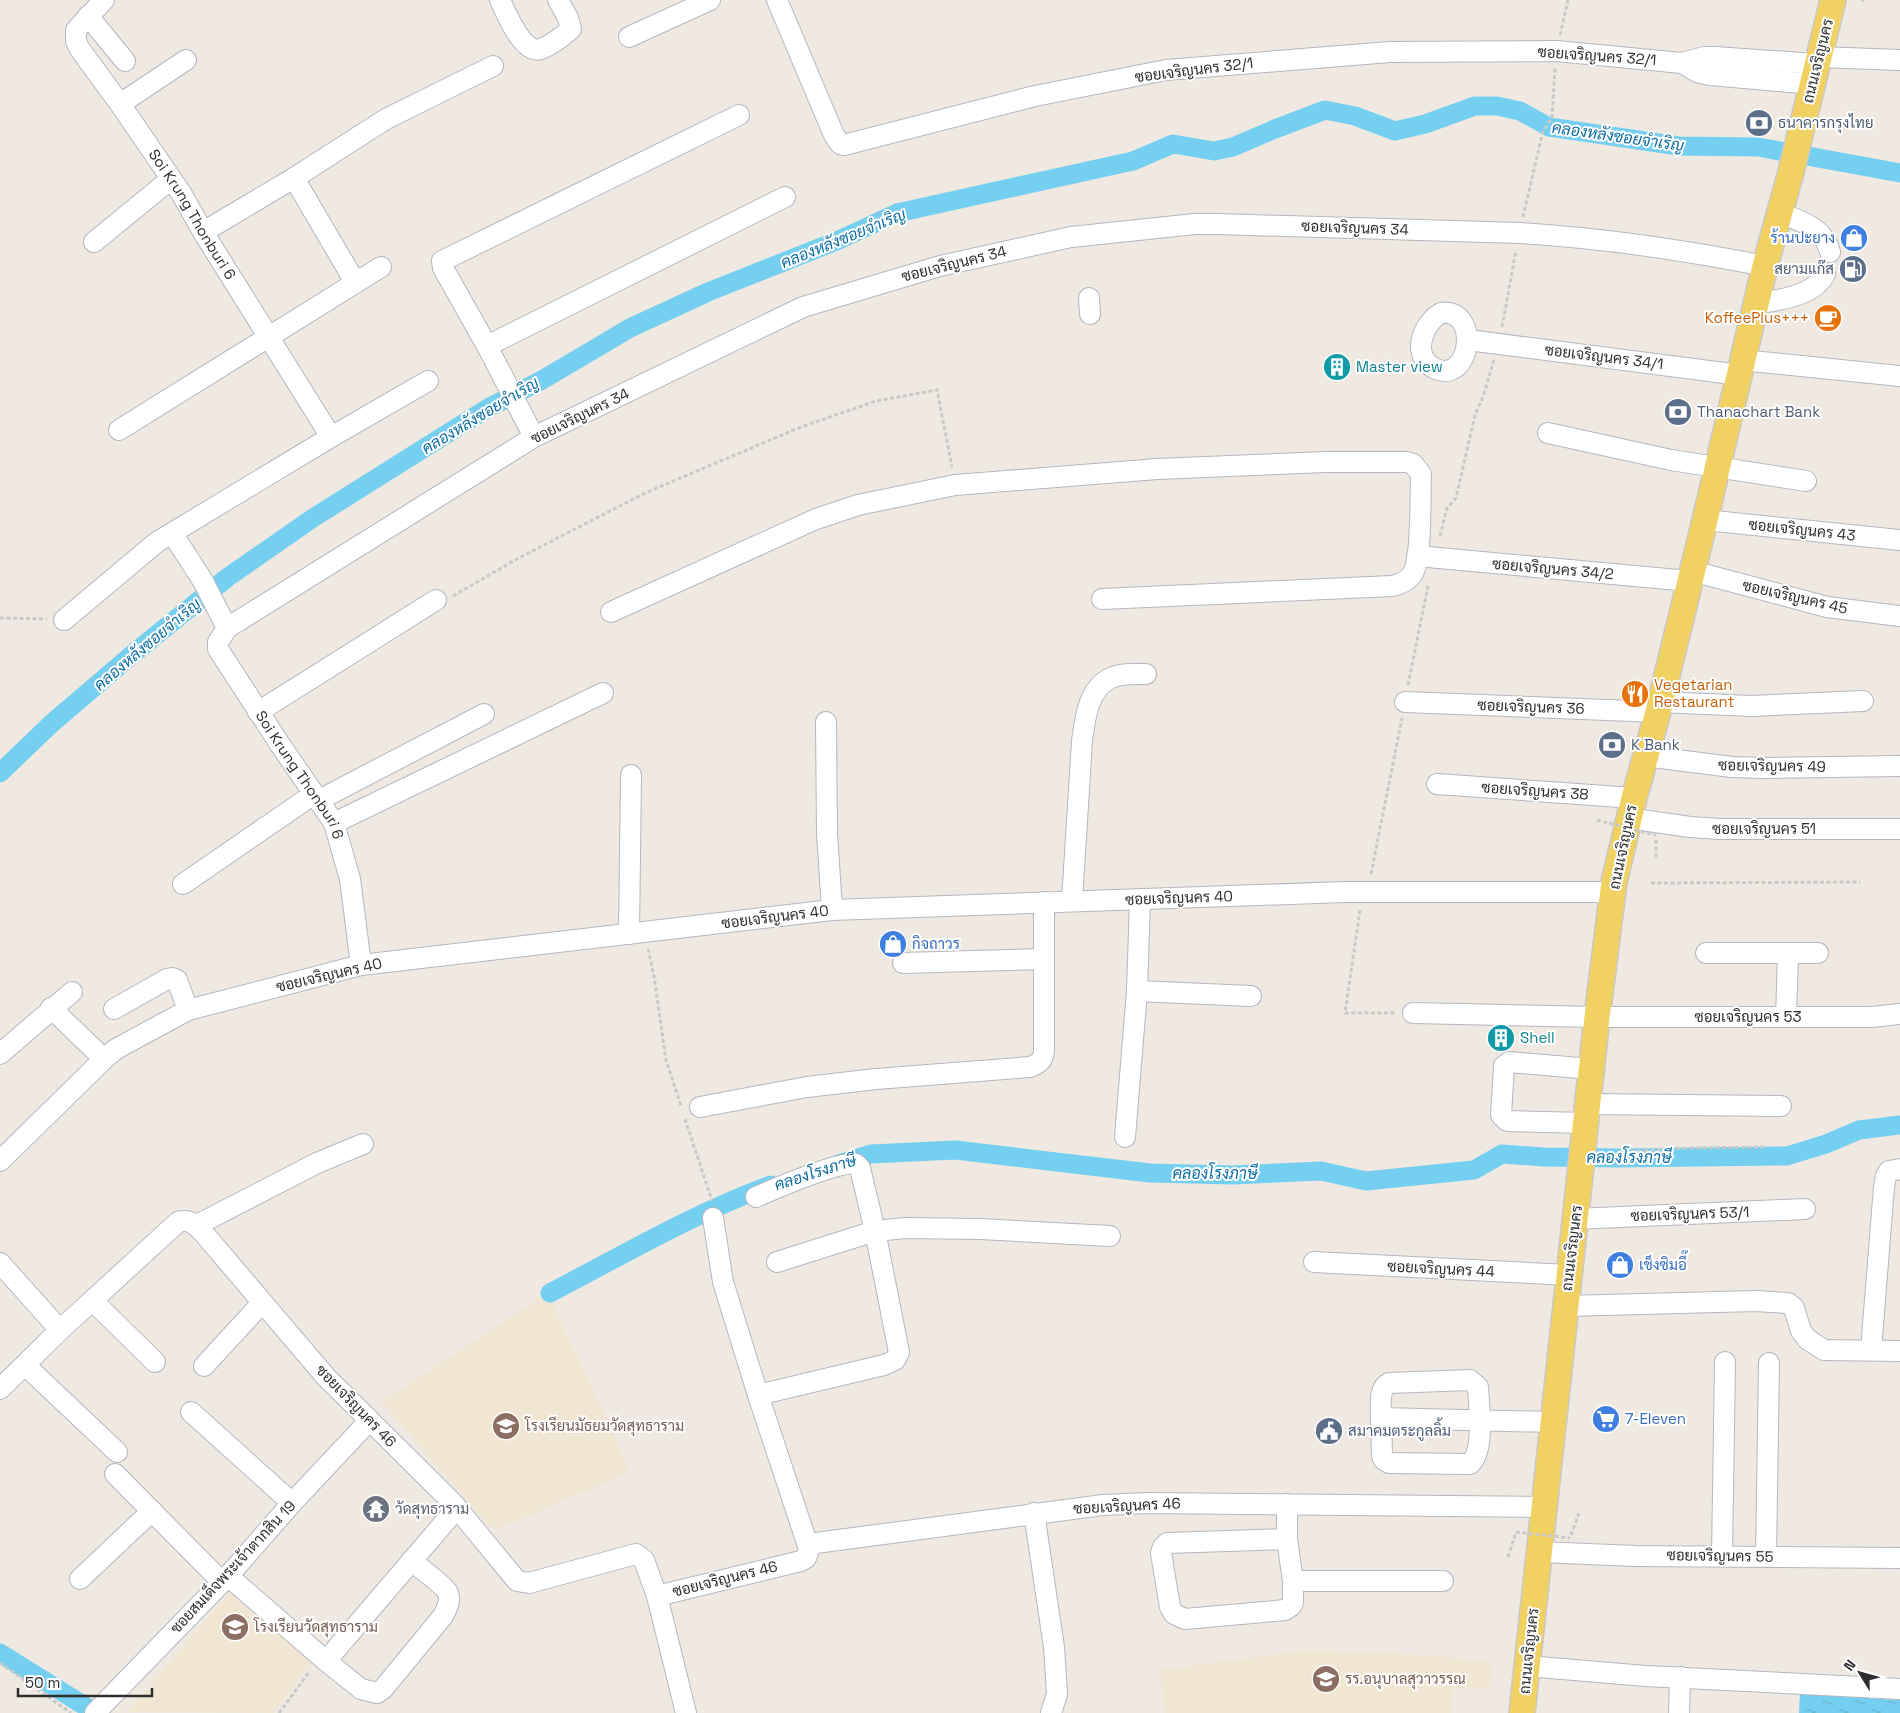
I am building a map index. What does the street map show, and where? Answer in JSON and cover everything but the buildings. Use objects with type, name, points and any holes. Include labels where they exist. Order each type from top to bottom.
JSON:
[{"type":"main road","name":"ถนนเจริญนคร","points":[[1522,1713],[1596,1017],[1613,892],[1631,808],[1659,707],[1765,266],[1791,172],[1833,0]]},
{"type":"street","name":"Soi Krung Thonburi 6","points":[[104,0],[76,30],[78,48],[120,104],[171,179],[202,232],[331,436]]},
{"type":"street","points":[[500,0],[521,39],[532,49],[540,49],[572,29],[558,0]]},
{"type":"street","points":[[629,37],[683,6],[710,0]]},
{"type":"street","name":"ซอยเจริญนคร 32/1","points":[[777,0],[834,135],[840,144],[844,145],[1035,96],[1166,70],[1390,52],[1556,51],[1682,63],[1697,72],[1710,75],[1816,69],[1900,60]]},
{"type":"street","points":[[88,16],[124,60]]},
{"type":"street","points":[[120,104],[186,60]]},
{"type":"street","points":[[202,232],[294,178],[386,120],[493,66]]},
{"type":"street","points":[[534,437],[487,346],[443,268],[441,263],[443,259],[739,115]]},
{"type":"street","points":[[294,178],[355,282]]},
{"type":"street","points":[[94,242],[171,179]]},
{"type":"street","points":[[487,346],[785,197]]},
{"type":"street","points":[[1780,213],[1800,221],[1820,233],[1828,241],[1830,252]]},
{"type":"street","name":"ซอยเจริญนคร 34","points":[[228,628],[534,437],[803,307],[940,266],[1084,235],[1195,224],[1520,232],[1562,235],[1677,249],[1765,266]]},
{"type":"street","points":[[119,430],[381,267]]},
{"type":"street","points":[[1757,304],[1801,293],[1821,282],[1825,274]]},
{"type":"street","name":"ซอยเจริญนคร 34/1","points":[[1468,340],[1741,368],[1900,376]]},
{"type":"street","points":[[64,620],[157,542],[331,436],[428,381]]},
{"type":"street","points":[[1548,433],[1637,453],[1806,482]]},
{"type":"street","points":[[611,612],[816,519],[858,505],[955,485],[1157,469],[1326,462],[1407,462],[1418,468],[1421,474],[1425,557],[1408,579],[1401,584],[1392,586],[1102,599]]},
{"type":"street","name":"ซอยเจริญนคร 43","points":[[1705,520],[1900,540]]},
{"type":"street","points":[[172,533],[203,581],[228,628]]},
{"type":"street","name":"ซอยเจริญนคร 34/2","points":[[1425,557],[1690,576]]},
{"type":"street","name":"ซอยเจริญนคร 45","points":[[1690,576],[1827,607],[1900,616]]},
{"type":"street","points":[[258,712],[436,600]]},
{"type":"street","name":"Soi Krung Thonburi 6","points":[[228,628],[218,642],[218,648],[258,712],[334,823],[350,879],[361,964]]},
{"type":"street","points":[[1072,901],[1085,714],[1102,683],[1112,677],[1146,674]]},
{"type":"street","points":[[334,823],[603,693]]},
{"type":"street","name":"ซอยเจริญนคร 36","points":[[1405,702],[1659,707],[1751,706],[1863,701]]},
{"type":"street","points":[[184,884],[316,797],[484,714]]},
{"type":"street","points":[[826,722],[827,833],[832,910]]},
{"type":"street","name":"ซอยเจริญนคร 49","points":[[1645,756],[1732,767],[1900,766]]},
{"type":"street","points":[[631,775],[637,932]]},
{"type":"street","name":"ซอยเจริญนคร 38","points":[[1437,784],[1631,808]]},
{"type":"street","name":"ซอยเจริญนคร 51","points":[[1631,808],[1690,827],[1720,829],[1900,829]]},
{"type":"street","name":"ซอยเจริญนคร 40","points":[[0,1161],[116,1049],[188,1010],[361,964],[832,910],[1345,892],[1613,892]]},
{"type":"street","points":[[1125,1137],[1137,991],[1140,899]]},
{"type":"street","points":[[700,1107],[807,1086],[1030,1067],[1039,1064],[1044,1057],[1044,902]]},
{"type":"street","points":[[1706,953],[1818,953]]},
{"type":"street","points":[[1786,1017],[1788,954]]},
{"type":"street","points":[[904,963],[1044,959]]},
{"type":"street","points":[[114,1009],[172,978],[177,980],[188,1010]]},
{"type":"street","points":[[1137,991],[1251,996]]},
{"type":"street","points":[[0,1054],[51,1008],[72,992]]},
{"type":"street","points":[[51,1008],[104,1059]]},
{"type":"street","name":"ซอยเจริญนคร 53","points":[[1413,1013],[1596,1017],[1871,1017],[1900,1014]]},
{"type":"street","points":[[1591,1069],[1509,1062],[1504,1066],[1501,1115],[1503,1119],[1507,1121],[1586,1113],[1781,1106]]},
{"type":"street","points":[[0,1389],[60,1330],[178,1222],[183,1220],[197,1225],[316,1163],[363,1144]]},
{"type":"street","points":[[756,1197],[810,1175],[852,1162],[860,1168],[875,1231],[899,1352],[895,1360],[884,1365],[758,1395]]},
{"type":"street","points":[[1871,1350],[1884,1187],[1889,1171],[1900,1169]]},
{"type":"street","name":"ซอยเจริญนคร 53/1","points":[[1575,1219],[1805,1209]]},
{"type":"street","points":[[713,1210],[723,1282],[758,1395],[808,1544]]},
{"type":"street","name":"ซอยเจริญนคร 46","points":[[197,1225],[326,1377],[457,1508],[517,1581],[529,1583],[636,1554],[644,1560],[657,1596],[801,1561],[808,1553],[808,1544],[1103,1504],[1543,1507]]},
{"type":"street","points":[[777,1262],[875,1231],[906,1228],[980,1228],[1110,1236]]},
{"type":"street","name":"ซอยเจริญนคร 44","points":[[1314,1262],[1569,1275]]},
{"type":"street","points":[[0,1263],[60,1330]]},
{"type":"street","points":[[93,1301],[155,1362]]},
{"type":"street","points":[[1565,1306],[1632,1306],[1756,1301],[1788,1303],[1794,1308],[1801,1331],[1807,1339],[1824,1350],[1900,1351]]},
{"type":"street","points":[[204,1366],[262,1302]]},
{"type":"street","points":[[1722,1556],[1725,1362]]},
{"type":"street","points":[[1766,1557],[1769,1363]]},
{"type":"street","points":[[25,1365],[117,1452]]},
{"type":"street","points":[[1470,1380],[1475,1382],[1478,1387],[1480,1419],[1478,1452],[1475,1460],[1470,1464],[1389,1463],[1382,1456],[1381,1418],[1382,1390],[1389,1383],[1470,1380]]},
{"type":"street","points":[[191,1412],[292,1503]]},
{"type":"street","points":[[1381,1418],[1552,1422]]},
{"type":"street","name":"ซอยสมเด็จพระเจ้าตากสิน 19","points":[[98,1710],[225,1579],[292,1503],[369,1421]]},
{"type":"street","points":[[115,1474],[225,1579],[319,1664],[361,1689],[377,1693],[383,1689],[443,1616],[449,1600],[445,1589],[412,1560]]},
{"type":"street","points":[[1287,1504],[1287,1539],[1293,1581],[1293,1603],[1291,1606],[1285,1610],[1185,1619],[1174,1614],[1170,1607],[1161,1553],[1167,1543],[1287,1539]]},
{"type":"street","points":[[319,1664],[457,1508]]},
{"type":"street","points":[[80,1580],[152,1510]]},
{"type":"street","points":[[1034,1514],[1054,1655],[1057,1694],[1051,1713]]},
{"type":"street","name":"ซอยเจริญนคร 55","points":[[1539,1552],[1900,1558]]},
{"type":"street","points":[[1293,1581],[1443,1581]]},
{"type":"street","points":[[657,1596],[686,1713]]},
{"type":"street","points":[[1527,1666],[1680,1677],[1900,1689]]},
{"type":"street","points":[[1679,1713],[1680,1677]]},
{"type":"path","points":[[1543,131],[1552,118]]},
{"type":"path","points":[[436,600],[446,600],[515,560],[645,493],[801,427],[876,400],[937,390],[955,485]]},
{"type":"path","points":[[1405,702],[1425,557]]},
{"type":"path","points":[[0,618],[64,620]]},
{"type":"path","points":[[1597,820],[1656,835],[1656,858]]},
{"type":"path","points":[[1651,883],[1860,882]]},
{"type":"path","points":[[637,932],[654,976],[666,1060],[713,1210]]},
{"type":"path","points":[[1618,1152],[1686,1148],[1765,1147]]},
{"type":"path","points":[[1508,1557],[1516,1532],[1570,1538],[1579,1513]]},
{"type":"path","points":[[0,1663],[71,1713]]},
{"type":"path","points":[[279,1713],[319,1664]]},
{"type":"shaded area","name":"โรงเรียนมัธยมวัดสุทธาราม","points":[[547,1293],[596,1395],[630,1472],[498,1529],[489,1525],[382,1402]]},
{"type":"shaded area","name":"โรงเรียนวัดสุทธาราม","points":[[229,1593],[312,1661],[273,1713],[127,1712]]},
{"type":"shaded area","name":"รร.อนุบาลสุวาวรรณ","points":[[1308,1650],[1441,1656],[1491,1663],[1489,1689],[1454,1688],[1451,1713],[1164,1713],[1160,1670]]},
{"type":"water","points":[[1800,1694],[1900,1700],[1900,1713],[1799,1713]]},
{"type":"waterway","name":"คลองหลังซอยจำเริญ","points":[[0,773],[51,724],[134,653],[228,577],[313,518],[488,408],[542,380],[630,328],[708,292],[839,240],[897,213],[1133,161],[1173,144],[1214,151],[1233,147],[1325,110],[1355,116],[1395,131],[1425,124],[1475,106],[1497,106],[1520,111],[1549,127],[1679,146],[1758,147],[1900,173]]},
{"type":"waterway","name":"คลองโรงภาษี","points":[[838,1164],[871,1154],[955,1150],[1150,1173],[1233,1175],[1321,1171],[1366,1181],[1474,1170],[1502,1154],[1544,1157],[1618,1158],[1787,1156],[1826,1144],[1859,1130],[1900,1125]]},
{"type":"waterway","name":"คลองโรงภาษี","points":[[550,1293],[686,1221],[771,1185]]},
{"type":"waterway","points":[[0,1653],[96,1713]]},
{"type":"place","name":"ธนาคารกรุงไทย","points":[[1759,123]]},
{"type":"place","name":"ร้านปะยาง","points":[[1854,238]]},
{"type":"place","name":"สยามแก๊ส","points":[[1853,269]]},
{"type":"place","name":"KoffeePlus+++","points":[[1828,318]]},
{"type":"place","name":"Master view","points":[[1337,367]]},
{"type":"place","name":"Thanachart Bank","points":[[1678,412]]},
{"type":"place","name":"Vegetarian Restaurant","points":[[1635,694]]},
{"type":"place","name":"K Bank","points":[[1612,745]]},
{"type":"place","name":"กิจถาวร","points":[[893,944]]},
{"type":"place","name":"Shell","points":[[1501,1038]]},
{"type":"place","name":"เช็งซิมอี๊","points":[[1620,1265]]},
{"type":"place","name":"7-Eleven","points":[[1606,1419]]},
{"type":"place","name":"โรงเรียนมัธยมวัดสุทธาราม","points":[[506,1426]]},
{"type":"place","name":"สมาคมตระกูลลิ้ม","points":[[1329,1431]]},
{"type":"place","name":"วัดสุทธาราม","points":[[376,1509]]},
{"type":"place","name":"โรงเรียนวัดสุทธาราม","points":[[235,1627]]},
{"type":"place","name":"รร.อนุบาลสุวาวรรณ","points":[[1326,1679]]}]
